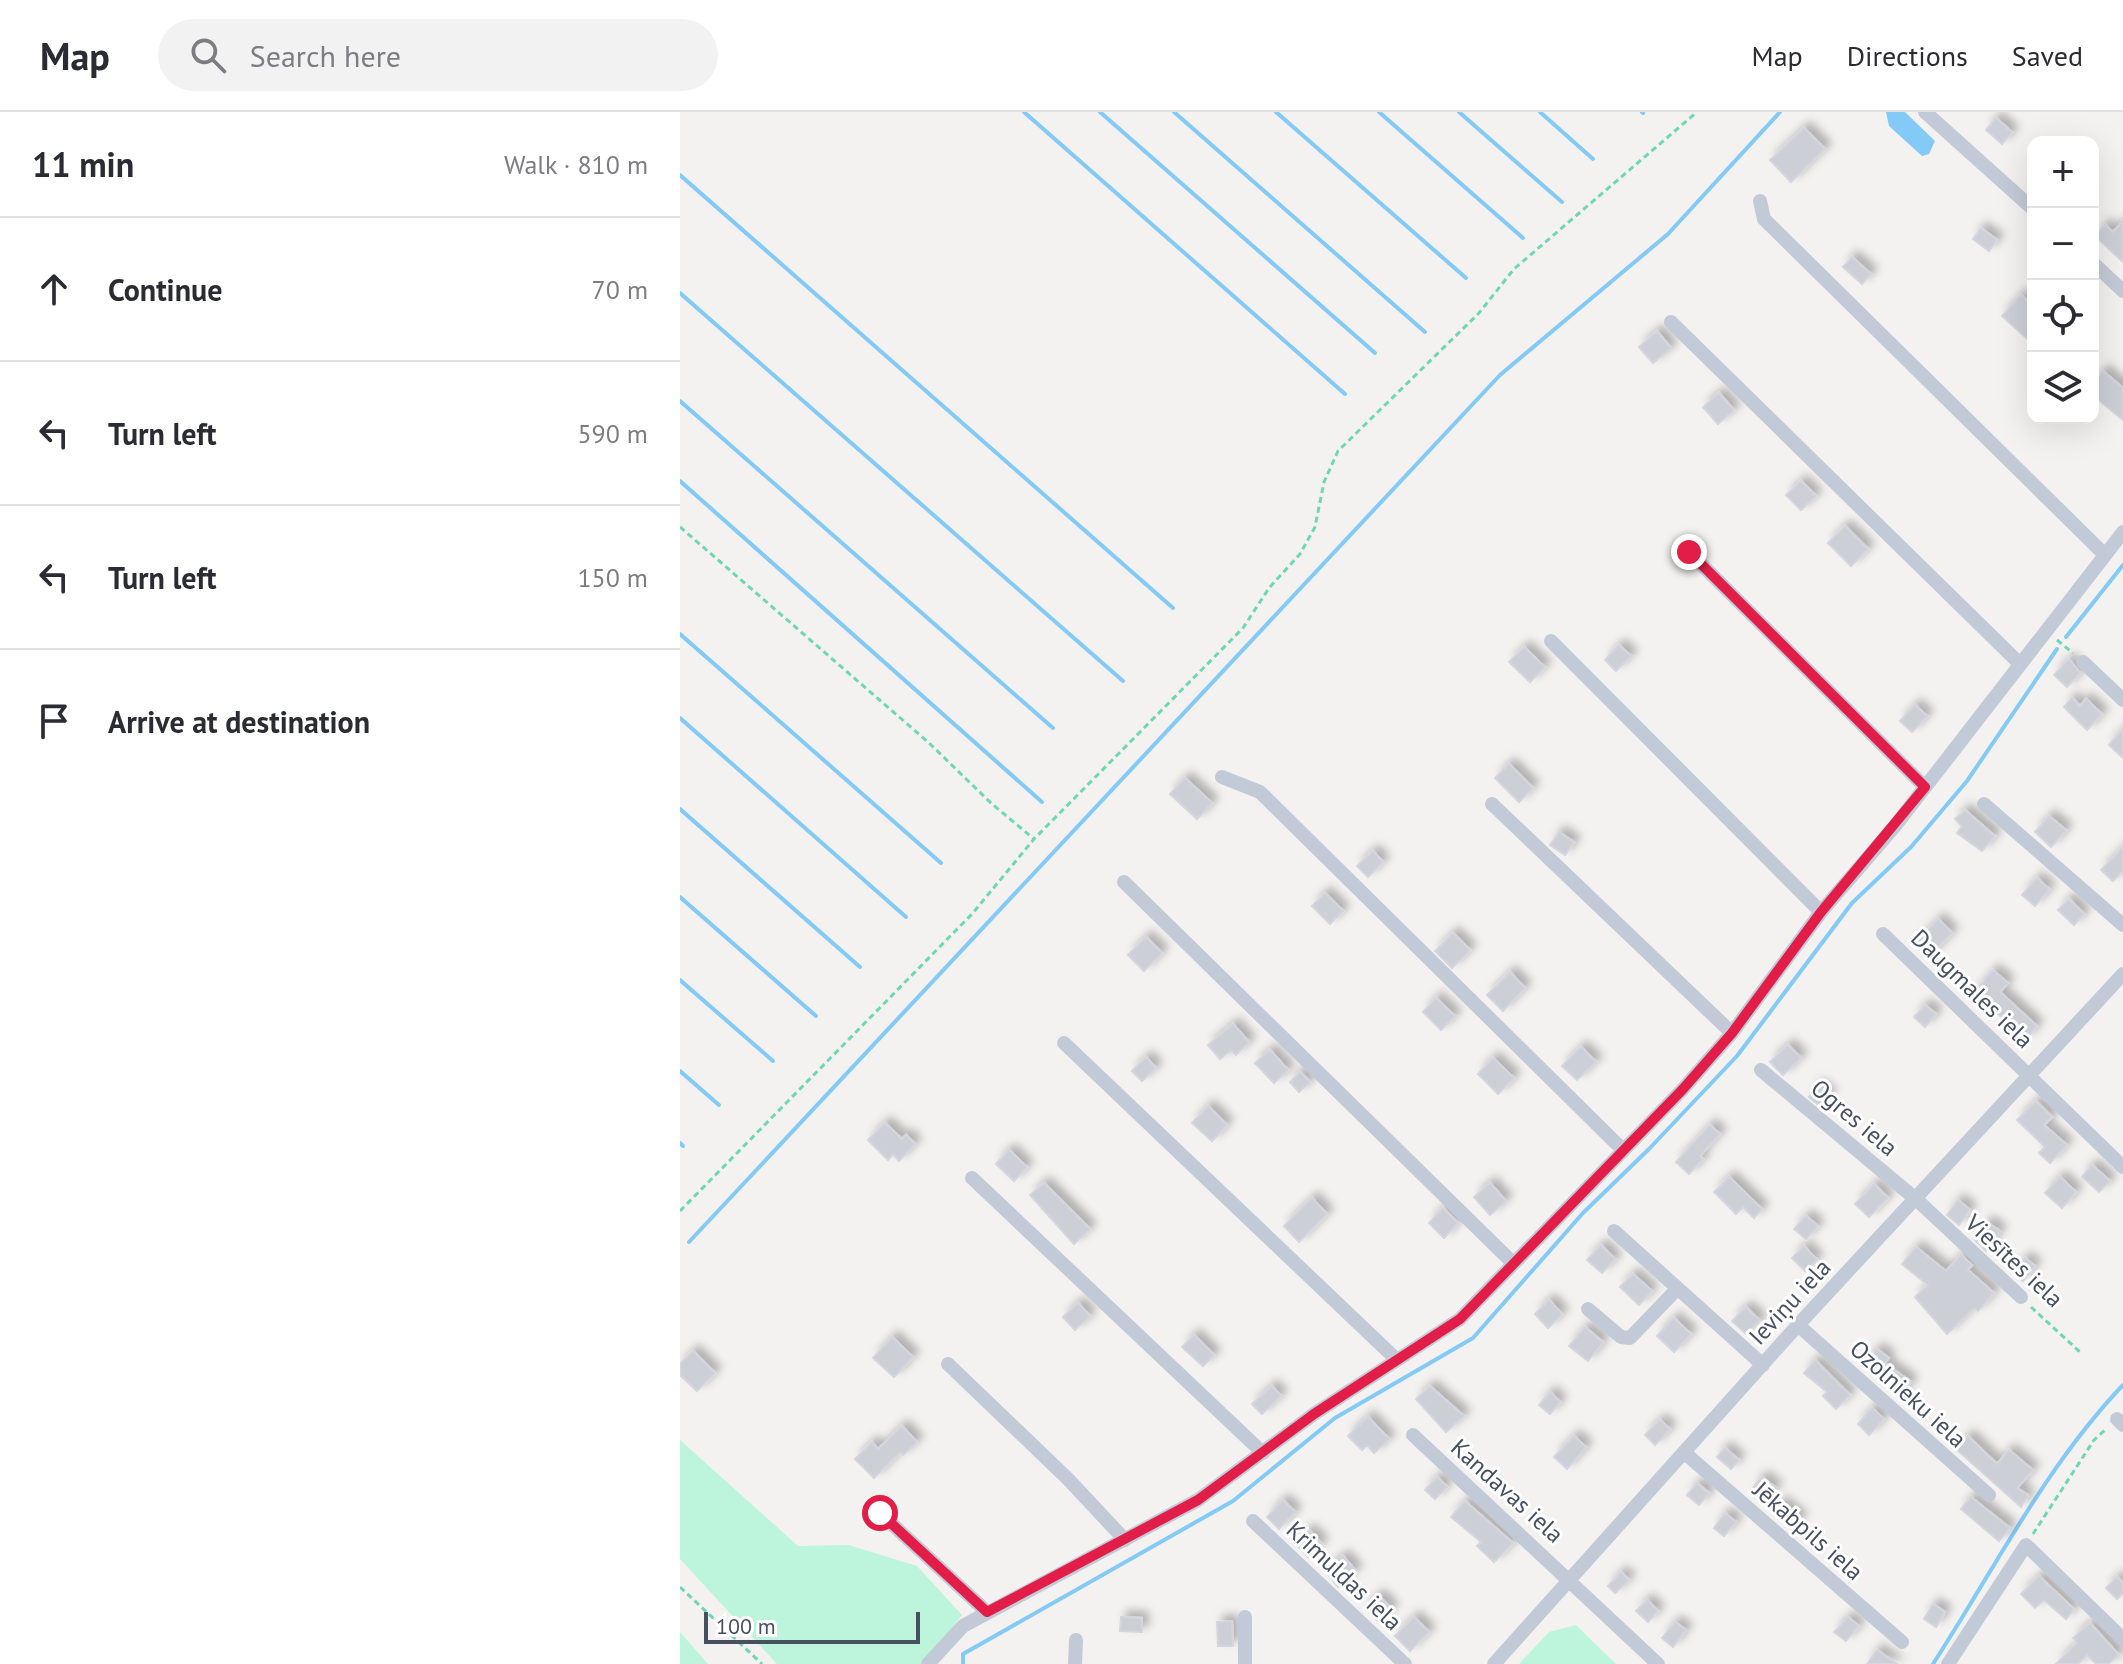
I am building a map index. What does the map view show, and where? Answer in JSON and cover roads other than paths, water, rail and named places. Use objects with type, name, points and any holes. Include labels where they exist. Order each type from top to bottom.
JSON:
[{"type":"street","points":[[1925,112],[2032,208]]},
{"type":"street","points":[[1760,201],[1764,219],[2104,554]]},
{"type":"street","points":[[2099,269],[2123,291]]},
{"type":"street","points":[[1671,322],[2019,663]]},
{"type":"street","points":[[928,1664],[963,1626],[1198,1500],[1314,1414],[1460,1319],[1673,1099],[1732,1033],[1821,912],[1925,787],[2123,532]]},
{"type":"street","points":[[1689,552],[1925,787]]},
{"type":"street","points":[[1551,641],[1821,912]]},
{"type":"street","points":[[2083,662],[2123,700]]},
{"type":"street","points":[[1222,777],[1260,792],[1622,1149]]},
{"type":"street","points":[[1492,804],[1732,1033]]},
{"type":"street","points":[[1984,804],[2123,925]]},
{"type":"street","points":[[1124,882],[1512,1262]]},
{"type":"street","name":"Daugmales iela","points":[[1883,934],[2123,1167]]},
{"type":"street","name":"Ieviņu iela","points":[[1494,1664],[1686,1454],[1798,1325],[2123,974]]},
{"type":"street","points":[[1064,1043],[1397,1360]]},
{"type":"street","name":"Ogres iela","points":[[1761,1070],[1917,1200]]},
{"type":"street","points":[[972,1178],[1263,1453]]},
{"type":"street","name":"Viesītes iela","points":[[1917,1200],[2021,1297]]},
{"type":"street","points":[[1614,1231],[1763,1365]]},
{"type":"street","points":[[1588,1309],[1621,1337],[1630,1338],[1677,1289]]},
{"type":"street","name":"Ozolnieku iela","points":[[1798,1325],[1989,1495]]},
{"type":"street","points":[[948,1364],[1068,1479],[1125,1540]]},
{"type":"street","name":"Kandavas iela","points":[[1413,1435],[1658,1664]]},
{"type":"street","name":"Jēkabpils iela","points":[[1686,1454],[1902,1642]]},
{"type":"street","points":[[880,1513],[987,1612]]},
{"type":"street","name":"Krimuldas iela","points":[[1253,1521],[1405,1664]]},
{"type":"street","points":[[1948,1664],[2026,1545],[2123,1639]]},
{"type":"street","points":[[1245,1617],[1245,1664]]},
{"type":"street","points":[[1075,1664],[1076,1640]]},
{"type":"water","points":[[1886,112],[1905,112],[1935,141],[1929,154],[1922,156],[1889,126]]},
{"type":"waterway","points":[[1024,112],[1345,394]]},
{"type":"waterway","points":[[1100,112],[1375,353]]},
{"type":"waterway","points":[[1174,112],[1425,332]]},
{"type":"waterway","points":[[1276,112],[1466,278]]},
{"type":"waterway","points":[[1379,112],[1523,238]]},
{"type":"waterway","points":[[1459,112],[1562,202]]},
{"type":"waterway","points":[[1540,112],[1593,159]]},
{"type":"waterway","points":[[689,1242],[1500,375],[1668,234],[1780,112]]},
{"type":"waterway","points":[[680,175],[1173,608]]},
{"type":"waterway","points":[[680,293],[1123,681]]},
{"type":"waterway","points":[[680,401],[1053,728]]},
{"type":"waterway","points":[[680,481],[1042,802]]},
{"type":"waterway","points":[[2066,637],[2123,565]]},
{"type":"waterway","points":[[680,634],[941,863]]},
{"type":"waterway","points":[[963,1664],[963,1654],[1233,1501],[1335,1418],[1473,1338],[1583,1213],[1737,1056],[1852,903],[1911,847],[1967,781],[2057,649]]},
{"type":"waterway","points":[[680,718],[906,917]]},
{"type":"waterway","points":[[680,809],[860,967]]},
{"type":"waterway","points":[[680,897],[816,1016]]},
{"type":"waterway","points":[[680,980],[773,1061]]},
{"type":"waterway","points":[[680,1071],[719,1105]]},
{"type":"waterway","points":[[680,1143],[683,1146]]},
{"type":"waterway","points":[[1933,1664],[2045,1485],[2069,1450],[2123,1385]]}]
